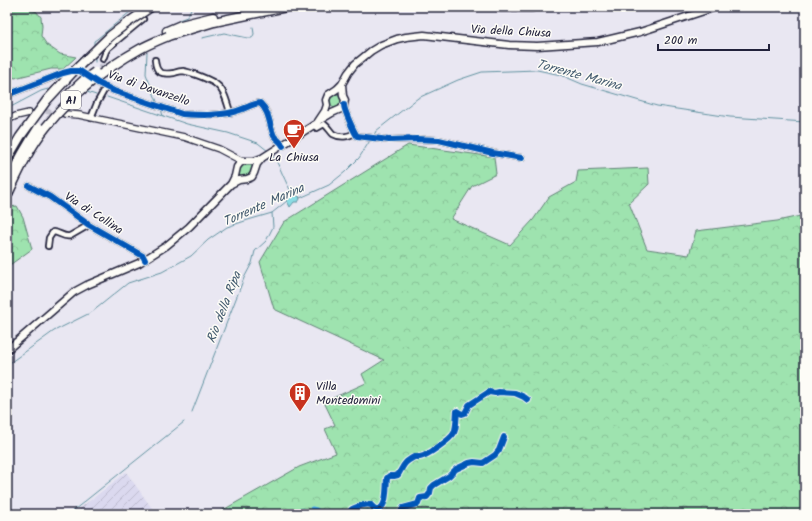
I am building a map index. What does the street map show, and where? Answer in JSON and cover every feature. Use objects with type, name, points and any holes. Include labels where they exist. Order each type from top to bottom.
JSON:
[{"type":"highway","name":"A1","points":[[7,159],[20,137],[48,100],[72,73],[110,36],[151,7]]},
{"type":"highway","name":"A1","points":[[7,196],[22,165],[46,127],[68,103],[113,65],[181,25],[261,7]]},
{"type":"highway","name":"A1","points":[[7,183],[17,162],[41,124],[85,79],[112,60],[139,44],[167,34],[214,22],[286,7]]},
{"type":"highway","points":[[500,7],[532,7]]},
{"type":"main road","name":"Via della Chiusa","points":[[231,184],[239,180],[252,177],[257,164],[263,158],[313,126],[325,111],[328,95],[334,92],[342,84],[355,64],[371,51],[385,43],[406,37],[424,35],[509,45],[537,46],[598,42],[640,32],[716,7]]},
{"type":"main road","points":[[342,84],[343,96],[345,100],[344,105]]},
{"type":"main road","points":[[334,92],[339,92],[343,96]]},
{"type":"main road","points":[[327,105],[330,108],[338,110]]},
{"type":"main road","name":"Via della Chiusa","points":[[320,119],[338,110],[344,105]]},
{"type":"main road","name":"Via della Chiusa","points":[[237,169],[240,163],[263,158]]},
{"type":"main road","points":[[247,161],[253,164],[255,171]]},
{"type":"main road","points":[[237,169],[240,177],[245,179]]},
{"type":"main road","points":[[7,350],[74,292],[87,285],[132,267],[145,260],[182,234],[231,184],[237,169]]},
{"type":"street","points":[[103,59],[108,48],[143,19]]},
{"type":"street","points":[[155,60],[156,68],[160,72],[170,73],[182,71],[214,82],[223,91],[230,112]]},
{"type":"street","points":[[7,95],[61,74]]},
{"type":"street","name":"Via di Davanzello","points":[[98,83],[114,91],[182,114],[216,114],[240,110],[255,103],[260,103],[266,110],[275,137],[281,142],[282,146]]},
{"type":"street","points":[[91,118],[106,87]]},
{"type":"street","points":[[344,105],[354,133],[357,136],[383,140],[439,140],[493,153],[522,158]]},
{"type":"street","points":[[338,110],[346,113]]},
{"type":"street","points":[[7,120],[29,113]]},
{"type":"street","points":[[64,114],[79,115],[184,137],[219,149],[240,160],[247,161]]},
{"type":"street","points":[[313,126],[318,128],[324,124],[338,136],[346,137],[354,133]]},
{"type":"street","points":[[230,154],[237,169]]},
{"type":"street","name":"Via di Collina","points":[[29,186],[50,197],[89,225],[143,256],[145,260]]},
{"type":"street","name":"Via di Collina","points":[[48,246],[49,238],[53,232],[67,237],[89,225]]},
{"type":"shaded area","points":[[126,472],[156,514],[73,514],[106,488]]},
{"type":"green space","points":[[7,7],[27,7],[37,12],[41,17],[41,36],[47,45],[60,54],[76,57],[63,69],[51,69],[15,78],[7,74]]},
{"type":"green space","points":[[336,94],[341,96],[343,101],[341,106],[336,108],[331,106],[329,101],[331,96]]},
{"type":"green space","points":[[408,145],[494,157],[496,174],[472,186],[451,219],[510,245],[533,220],[549,197],[576,182],[578,171],[648,168],[649,184],[629,203],[647,249],[689,255],[696,231],[777,221],[805,215],[805,514],[216,514],[299,467],[336,453],[325,429],[335,425],[324,402],[366,383],[362,374],[384,360],[274,309],[260,262],[284,222]]},
{"type":"green space","points":[[242,161],[252,164],[253,175],[240,177],[237,174]]},
{"type":"green space","points":[[17,206],[23,217],[32,249],[7,267],[7,213],[10,207]]},
{"type":"water","points":[[289,194],[299,196],[300,199],[298,202],[294,202],[290,207],[286,199]]},
{"type":"waterway","points":[[94,46],[94,41],[136,7]]},
{"type":"waterway","points":[[179,20],[187,17],[192,7]]},
{"type":"waterway","points":[[202,38],[224,33],[252,38],[254,34],[253,27]]},
{"type":"waterway","points":[[147,52],[146,74],[158,104]]},
{"type":"waterway","points":[[95,55],[95,62]]},
{"type":"waterway","name":"Torrente Marina","points":[[373,137],[376,131],[418,98],[458,80],[482,72],[537,70],[561,75],[582,84],[657,106],[730,117],[805,122]]},
{"type":"waterway","points":[[7,109],[41,91],[48,89]]},
{"type":"waterway","points":[[87,92],[96,95]]},
{"type":"waterway","points":[[107,97],[187,124],[228,133],[258,143],[268,151]]},
{"type":"waterway","points":[[161,109],[163,116]]},
{"type":"waterway","name":"Torrente Marina","points":[[300,198],[329,185],[345,172],[359,158],[371,139]]},
{"type":"waterway","points":[[272,155],[293,194]]},
{"type":"waterway","name":"Torrente Marina","points":[[7,367],[11,362],[54,331],[92,312],[128,283],[162,272],[191,256],[208,240],[227,227],[272,213],[287,201]]},
{"type":"waterway","name":"Rio della Ripa","points":[[192,412],[244,278],[252,263],[255,251],[266,241],[273,227],[272,213]]},
{"type":"waterway","name":"Rio della Ripa","points":[[69,514],[184,422]]},
{"type":"waterway","points":[[231,508],[232,514]]},
{"type":"tunnel","points":[[99,75],[103,59]]},
{"type":"tunnel","points":[[61,74],[76,72],[83,73],[90,78]]},
{"type":"tunnel","points":[[29,113],[43,111],[60,113]]},
{"type":"marked path","points":[[300,514],[301,511],[307,513],[312,509],[316,510],[319,514]]},
{"type":"marked path","points":[[351,514],[360,512],[384,514]]},
{"type":"cycle path","points":[[7,95],[63,73],[80,71],[98,83],[114,91],[182,114],[221,114],[237,111],[260,103],[268,114],[274,136],[283,146]]},
{"type":"cycle path","points":[[344,105],[349,121],[357,136],[389,140],[439,140],[493,153],[522,158]]},
{"type":"cycle path","points":[[29,186],[50,197],[89,225],[143,256],[145,260]]},
{"type":"cycle path","points":[[345,514],[349,513],[352,509],[363,505],[371,505],[375,509],[380,509],[384,502],[387,478],[389,476],[398,475],[404,464],[410,459],[428,454],[452,436],[455,430],[457,411],[462,414],[465,413],[469,405],[489,392],[515,393],[528,400]]},
{"type":"cycle path","points":[[398,514],[403,508],[418,504],[420,498],[427,497],[434,485],[449,476],[456,469],[469,463],[483,463],[495,455],[499,450],[504,437]]},
{"type":"place","name":"La Chiusa","points":[[294,150]]},
{"type":"place","name":"Villa Montedomini","points":[[300,412]]}]
